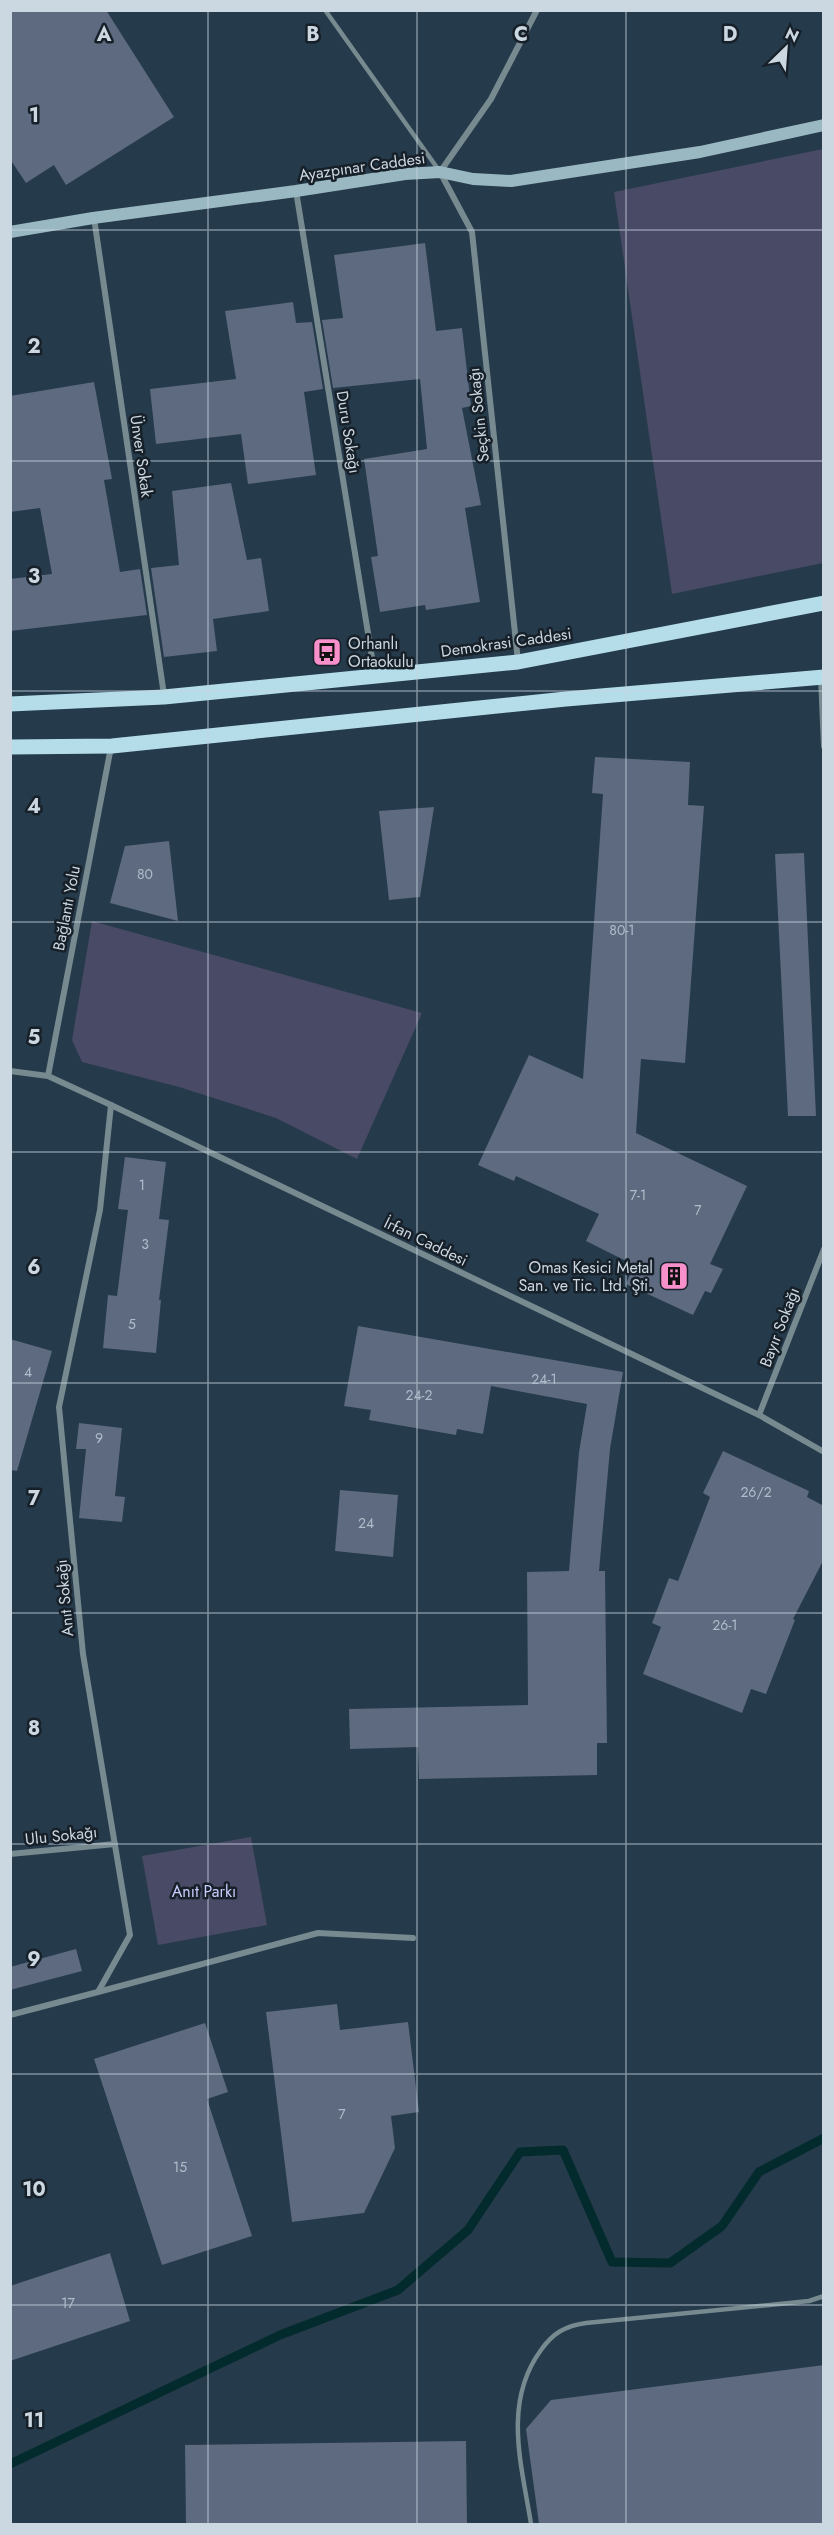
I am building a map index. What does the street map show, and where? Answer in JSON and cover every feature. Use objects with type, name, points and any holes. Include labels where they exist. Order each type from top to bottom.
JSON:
[{"type":"main road","name":"Demokrasi Caddesi","points":[[10,704],[164,697],[376,678],[518,662],[824,603]]},
{"type":"main road","points":[[10,747],[112,746],[566,699],[822,677]]},
{"type":"street","points":[[440,172],[491,99],[537,10]]},
{"type":"street","name":"Ayazpınar Caddesi","points":[[10,232],[405,174],[440,172],[473,179],[511,181],[700,152],[824,126]]},
{"type":"street","name":"Seçkin Sokağı","points":[[440,172],[472,232],[518,662]]},
{"type":"street","name":"Duru Sokağı","points":[[296,191],[376,678]]},
{"type":"street","name":"Ünver Sokak","points":[[93,218],[164,697]]},
{"type":"street","points":[[822,677],[824,746]]},
{"type":"street","name":"Bağlantı Yolu","points":[[48,1076],[112,746]]},
{"type":"street","name":"İrfan Caddesi","points":[[10,1071],[48,1076],[111,1105],[759,1415],[824,1452]]},
{"type":"street","name":"Anıt Sokağı","points":[[98,1992],[130,1935],[83,1654],[59,1407],[100,1210],[111,1105]]},
{"type":"street","name":"Bayır Sokağı","points":[[759,1415],[824,1249]]},
{"type":"street","name":"Ulu Sokağı","points":[[10,1854],[115,1844]]},
{"type":"street","points":[[10,2015],[318,1934],[413,1938]]},
{"type":"lane","points":[[325,10],[440,172]]},
{"type":"lane","points":[[531,2524],[516,2426],[520,2391],[531,2366],[546,2343],[558,2331],[586,2322],[810,2301],[824,2296]]},
{"type":"green space","points":[[823,149],[823,563],[672,594],[614,192]]},
{"type":"green space","points":[[92,921],[422,1013],[357,1159],[276,1118],[179,1087],[82,1062],[72,1040]]},
{"type":"green space","name":"Anıt Parkı","points":[[251,1837],[267,1925],[158,1945],[142,1856]]},
{"type":"building","points":[[10,10],[106,10],[174,117],[66,185],[54,165],[26,183],[10,159]]},
{"type":"building","points":[[425,243],[436,331],[462,328],[471,406],[462,408],[481,505],[465,508],[480,602],[426,610],[425,605],[380,612],[371,557],[378,556],[364,459],[427,449],[420,379],[333,388],[322,320],[343,318],[334,255]]},
{"type":"building","points":[[293,302],[296,323],[312,322],[323,389],[304,392],[316,475],[248,484],[241,434],[156,444],[150,389],[236,379],[225,311]]},
{"type":"building","points":[[94,382],[112,479],[104,480],[120,572],[140,569],[147,615],[10,631],[10,579],[52,574],[40,508],[10,512],[10,396]]},
{"type":"building","points":[[231,483],[247,560],[261,558],[269,611],[213,619],[217,651],[164,657],[151,568],[179,565],[172,491]]},
{"type":"building","points":[[595,757],[690,762],[688,805],[704,806],[685,1063],[641,1059],[636,1133],[747,1186],[710,1264],[723,1269],[711,1293],[705,1291],[693,1315],[626,1284],[634,1265],[586,1241],[599,1214],[516,1176],[514,1181],[478,1165],[529,1055],[583,1079],[603,794],[592,793]]},
{"type":"building","points":[[434,807],[420,897],[389,900],[379,811]]},
{"type":"building","points":[[169,841],[178,921],[110,903],[125,846]]},
{"type":"building","points":[[804,853],[816,1116],[788,1116],[775,854]]},
{"type":"building","points":[[125,1157],[166,1162],[159,1219],[169,1220],[159,1300],[161,1300],[156,1353],[103,1348],[108,1295],[117,1296],[128,1210],[118,1209]]},
{"type":"building","points":[[358,1326],[623,1372],[610,1449],[599,1571],[605,1571],[607,1743],[597,1743],[597,1775],[419,1779],[418,1747],[350,1749],[349,1709],[528,1705],[527,1572],[569,1571],[579,1452],[587,1404],[491,1386],[483,1434],[457,1429],[456,1435],[369,1420],[371,1410],[344,1406]]},
{"type":"building","points":[[10,1339],[52,1351],[17,1471],[10,1470]]},
{"type":"building","points":[[79,1423],[122,1428],[115,1496],[125,1497],[122,1522],[79,1518],[86,1449],[76,1449]]},
{"type":"building","points":[[723,1451],[809,1491],[807,1497],[824,1506],[824,1559],[793,1619],[795,1620],[766,1694],[751,1689],[742,1713],[643,1674],[661,1627],[652,1623],[669,1578],[678,1581],[710,1497],[703,1493]]},
{"type":"building","points":[[340,1490],[398,1495],[393,1557],[335,1551]]},
{"type":"building","points":[[76,1949],[82,1971],[10,1990],[10,1967]]},
{"type":"building","points":[[337,2004],[340,2030],[408,2022],[419,2112],[391,2116],[395,2148],[364,2213],[292,2222],[266,2012]]},
{"type":"building","points":[[205,2023],[228,2092],[207,2099],[252,2236],[162,2265],[94,2059]]},
{"type":"building","points":[[110,2253],[130,2321],[10,2361],[10,2286]]},
{"type":"building","points":[[824,2365],[824,2524],[539,2524],[526,2429],[551,2400]]},
{"type":"building","points":[[466,2441],[467,2524],[186,2524],[185,2445]]},
{"type":"waterway","points":[[10,2464],[280,2335],[398,2290],[468,2230],[520,2152],[563,2150],[612,2262],[670,2263],[722,2226],[759,2172],[824,2138]]},
{"type":"place","name":"Orhanlı Ortaokulu","points":[[327,652]]},
{"type":"place","name":"Omas Kesici Metal San. ve Tic. Ltd. Şti.","points":[[674,1276]]}]
